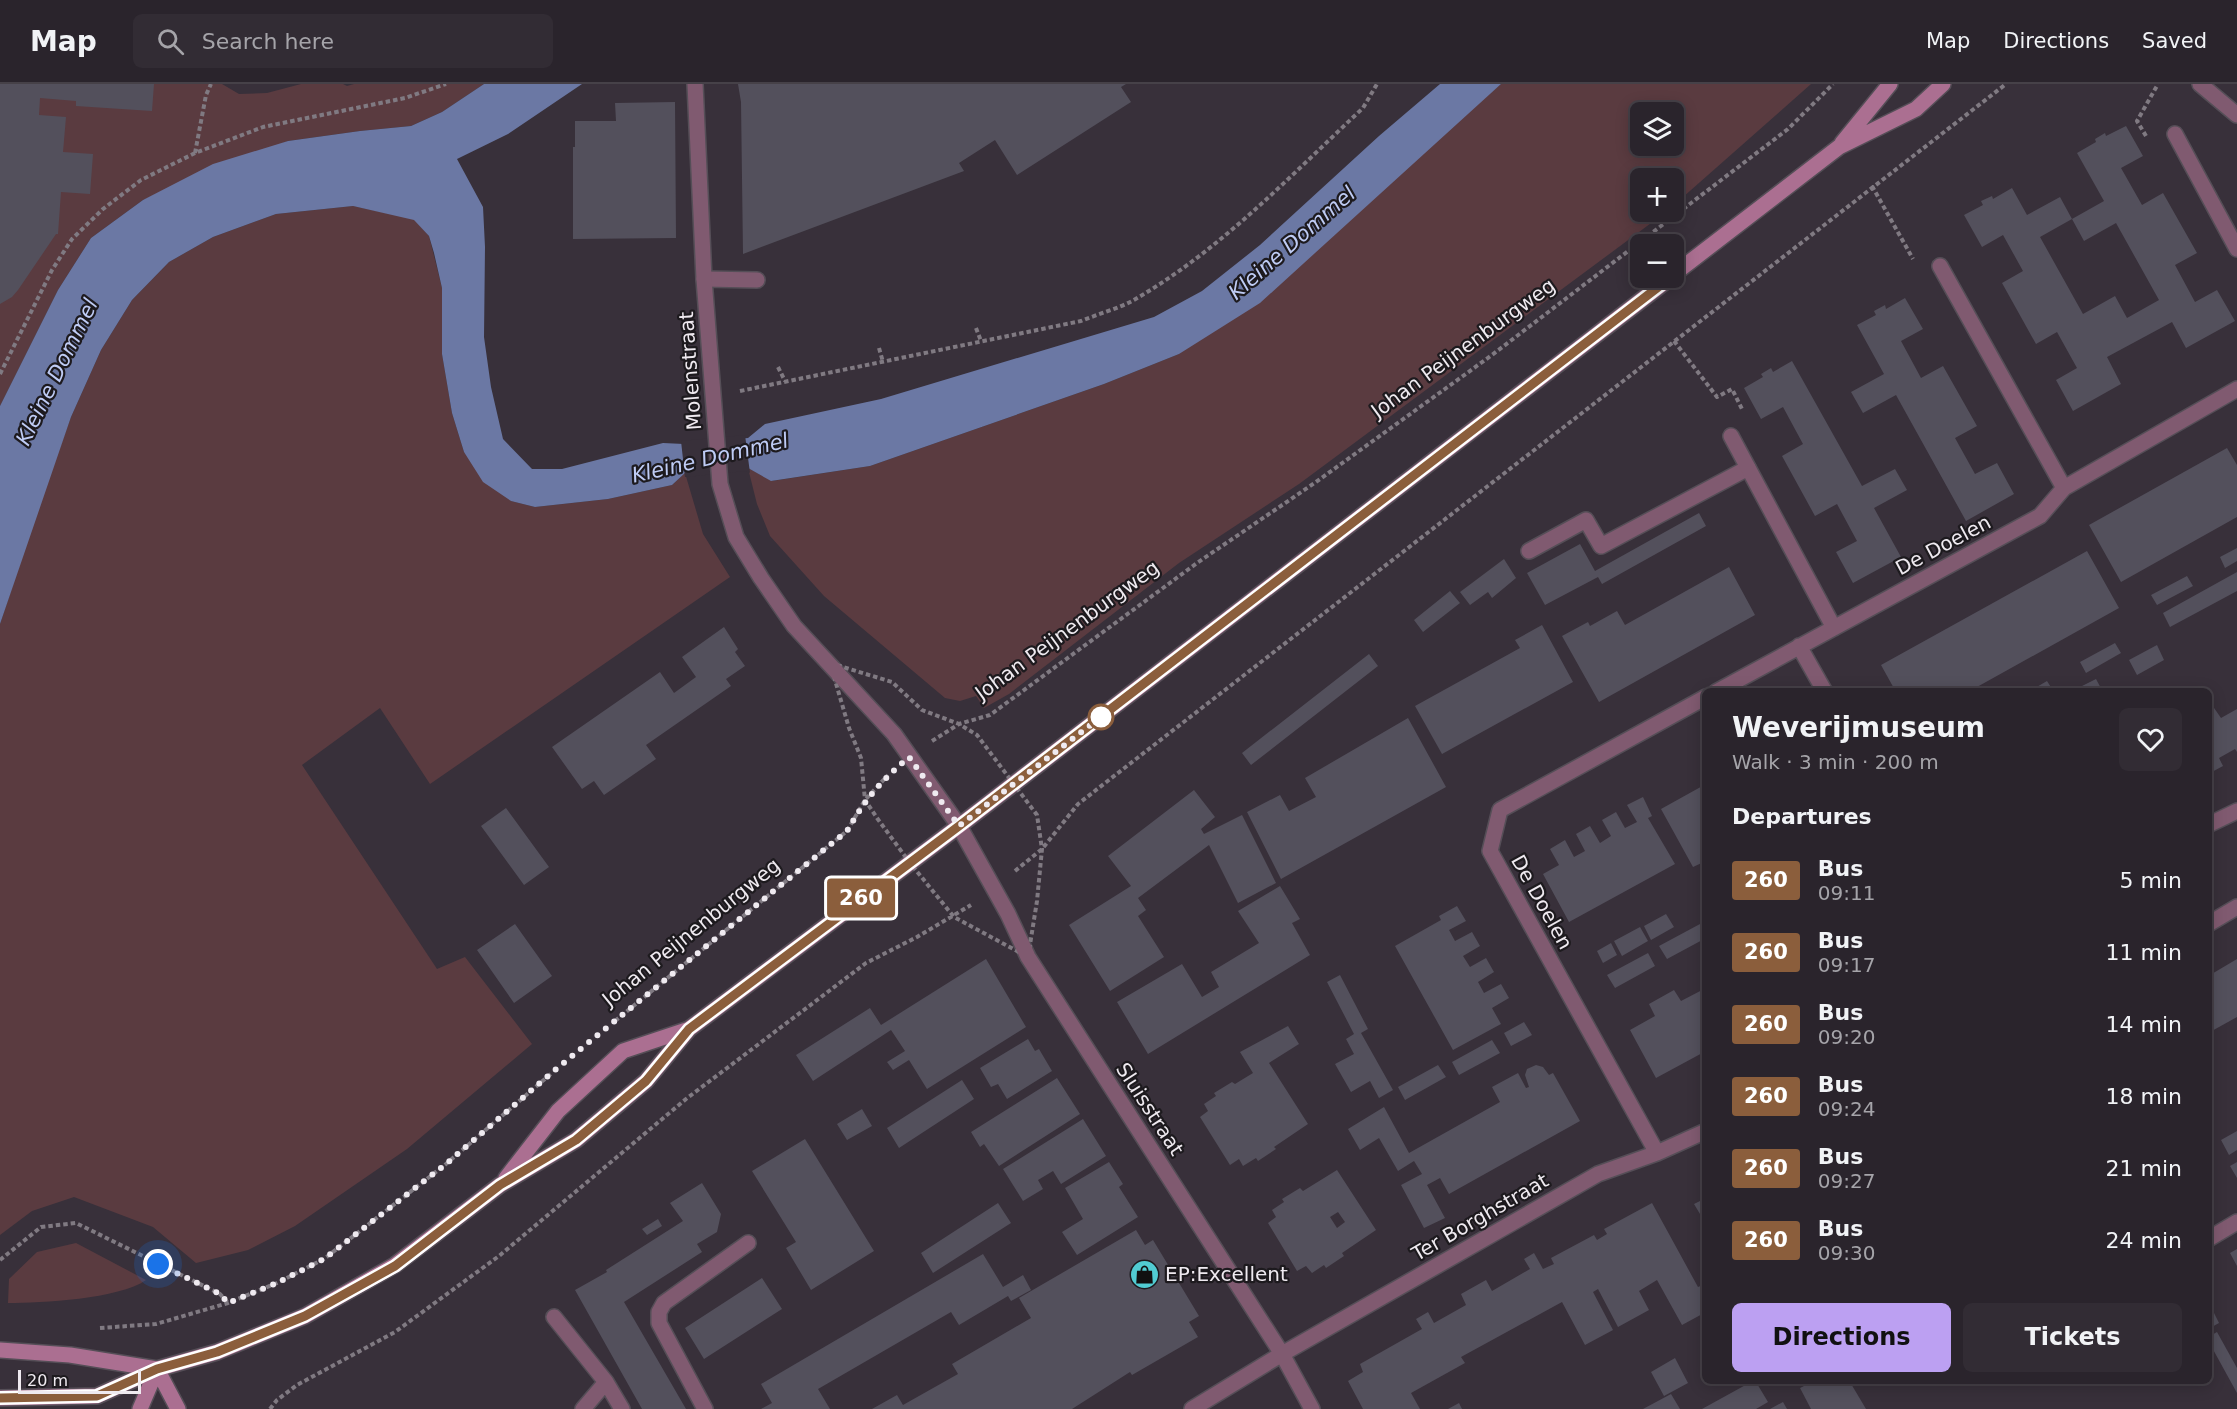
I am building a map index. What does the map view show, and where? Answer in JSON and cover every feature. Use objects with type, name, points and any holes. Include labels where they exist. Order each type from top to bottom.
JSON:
[{"type":"main road","points":[[1839,147],[1890,84]]},
{"type":"main road","points":[[1684,266],[1839,147],[1916,109],[1943,84]]},
{"type":"main road","points":[[5,1398],[97,1396],[157,1369],[217,1352],[305,1316],[395,1266],[500,1185],[576,1140],[646,1081],[689,1029],[959,826],[1657,288]]},
{"type":"main road","points":[[500,1185],[558,1111],[623,1051],[689,1029]]},
{"type":"main road","points":[[6,1350],[70,1355],[157,1369]]},
{"type":"main road","points":[[140,1409],[157,1369]]},
{"type":"main road","points":[[157,1369],[178,1409]]},
{"type":"street","name":"Molenstraat","points":[[695,84],[704,279],[720,484],[736,537],[794,626],[894,734],[959,826]]},
{"type":"street","points":[[2200,84],[2237,115]]},
{"type":"street","points":[[2175,135],[2237,249]]},
{"type":"street","points":[[1940,266],[2064,488]]},
{"type":"street","points":[[704,279],[757,280]]},
{"type":"street","name":"De Doelen","points":[[1723,688],[2040,516],[2064,488],[2237,389]]},
{"type":"street","points":[[1731,436],[1834,628]]},
{"type":"street","points":[[1529,550],[1586,520],[1601,546],[1748,468]]},
{"type":"street","points":[[1799,646],[1822,688]]},
{"type":"street","name":"De Doelen","points":[[1658,1152],[1490,851],[1500,810],[1702,699]]},
{"type":"street","points":[[2212,823],[2237,812]]},
{"type":"street","name":"Sluisstraat","points":[[959,826],[1008,914],[1028,957],[1282,1354],[1312,1409]]},
{"type":"street","points":[[2212,922],[2237,907]]},
{"type":"street","name":"Ter Borghstraat","points":[[1192,1409],[1282,1354],[1598,1174],[1702,1133]]},
{"type":"street","points":[[2212,1237],[2237,1222]]},
{"type":"street","points":[[705,1409],[659,1323],[659,1312],[664,1303],[748,1243]]},
{"type":"street","points":[[554,1317],[606,1382],[622,1409]]},
{"type":"street","points":[[583,1409],[606,1382]]},
{"type":"path","points":[[195,153],[206,96],[211,84]]},
{"type":"path","points":[[0,374],[52,270],[72,239],[103,209],[141,180],[195,153],[263,127],[405,98],[446,84]]},
{"type":"path","points":[[713,397],[1081,321],[1130,302],[1166,279],[1234,228],[1363,108],[1377,84]]},
{"type":"path","name":"Johan Peijnenburgweg","points":[[610,1025],[847,831],[876,786],[909,757],[960,724],[990,715],[1197,563],[1316,482],[1492,355],[1788,129],[1833,84]]},
{"type":"path","points":[[270,1409],[277,1400],[297,1385],[395,1332],[499,1256],[686,1099],[866,963],[954,917],[993,888],[1042,849],[1078,804],[1872,186],[2007,84]]},
{"type":"path","points":[[1872,186],[1922,276],[1940,266]]},
{"type":"path","points":[[976,328],[981,341]]},
{"type":"path","points":[[1674,340],[1717,397],[1732,389],[1750,424],[1731,436]]},
{"type":"path","points":[[879,348],[883,362]]},
{"type":"path","points":[[778,367],[785,381]]},
{"type":"path","points":[[92,1329],[156,1324],[228,1303],[277,1283],[324,1259],[446,1164],[555,1070]]},
{"type":"path","points":[[0,1260],[41,1227],[76,1223],[220,1294],[228,1303]]},
{"type":"shaded area","points":[[0,84],[222,84],[239,94],[267,93],[301,84],[343,84],[347,86],[354,84],[484,84],[442,112],[411,126],[288,141],[143,200],[91,238],[58,290],[0,406]]},
{"type":"shaded area","points":[[1501,84],[1811,84],[1684,196],[1684,168],[1630,168],[1630,222],[1653,222],[1636,234],[1630,234],[1630,239],[1299,484],[1179,563],[1009,694],[984,708],[976,696],[960,701],[945,698],[824,596],[770,536],[757,504],[748,468],[772,481],[870,466],[1104,384],[1179,354]]},
{"type":"shaded area","points":[[353,206],[414,219],[429,236],[442,288],[442,354],[452,413],[464,452],[511,501],[535,507],[608,499],[672,485],[685,473],[703,534],[730,577],[430,784],[380,708],[302,765],[437,969],[465,957],[532,1044],[407,1149],[295,1226],[248,1250],[196,1263],[153,1227],[74,1197],[32,1211],[0,1235],[0,624],[40,503],[71,417],[101,350],[132,300],[169,262],[213,237],[276,214]]},
{"type":"shaded area","points":[[76,1243],[146,1280],[118,1292],[99,1296],[59,1301],[8,1303],[9,1279],[37,1252]]},
{"type":"water","name":"Kleine Dommel","points":[[484,84],[582,84],[508,134],[457,159],[483,207],[484,337],[491,387],[503,439],[532,469],[562,469],[663,443],[684,444],[748,438],[765,424],[881,399],[1154,317],[1202,291],[1260,245],[1379,136],[1440,84],[1501,84],[1260,303],[1179,354],[1104,384],[870,466],[771,481],[748,468],[685,473],[672,485],[608,499],[535,507],[511,501],[483,482],[464,452],[452,413],[442,354],[442,288],[429,236],[414,220],[353,206],[276,214],[213,237],[169,262],[132,300],[101,350],[71,417],[0,624],[0,406],[58,290],[91,238],[143,200],[213,164],[288,141],[411,126],[442,112]]},
{"type":"pier","points":[[745,435],[750,473],[747,471],[685,477],[681,441]]},
{"type":"building","points":[[0,84],[154,84],[152,111],[76,106],[76,101],[40,98],[39,115],[66,117],[63,152],[93,154],[90,194],[61,192],[58,234],[18,290],[12,297],[0,304]]},
{"type":"building","points":[[738,84],[1126,84],[1121,87],[1131,102],[1017,175],[995,140],[959,163],[964,171],[743,254],[741,102]]},
{"type":"building","points":[[675,102],[676,238],[573,239],[575,121],[616,121],[615,103]]},
{"type":"building","points":[[2126,126],[2143,156],[2121,168],[2142,205],[2163,193],[2197,253],[2175,265],[2195,302],[2217,290],[2235,321],[2186,348],[2172,322],[2107,357],[2121,384],[2073,411],[2056,380],[2077,368],[2057,332],[2036,344],[2002,283],[2023,271],[2003,235],[1982,247],[1964,215],[1983,205],[1981,201],[1992,196],[1993,199],[2012,188],[2027,215],[2060,197],[2072,219],[2104,201],[2077,153],[2096,142],[2095,139],[2105,133],[2106,136]],"holes":[[[2072,219],[2084,241],[2116,223],[2159,300],[2127,318],[2115,296],[2083,314],[2040,237]]]},
{"type":"building","points":[[1905,298],[1923,329],[1901,341],[1921,378],[1943,366],[1977,426],[1955,438],[1975,474],[1997,463],[2014,494],[1966,521],[1896,395],[1863,413],[1851,392],[1884,374],[1857,325],[1876,315],[1874,311],[1885,305],[1886,309]]},
{"type":"building","points":[[1792,361],[1862,486],[1895,469],[1907,490],[1874,508],[1901,557],[1853,583],[1836,552],[1857,541],[1837,504],[1815,516],[1782,456],[1803,444],[1783,407],[1761,419],[1744,388],[1763,377],[1761,374],[1771,368],[1773,372]]},
{"type":"building","points":[[2227,448],[2237,465],[2237,517],[2121,582],[2089,525]]},
{"type":"building","points":[[1699,513],[1706,526],[1602,584],[1598,577],[1545,605],[1527,573],[1580,544],[1595,571]]},
{"type":"building","points":[[2237,548],[2237,561],[2225,568],[2220,557]]},
{"type":"building","points":[[2087,551],[2119,608],[1975,688],[1894,688],[1881,665]]},
{"type":"building","points":[[1504,559],[1516,578],[1492,598],[1488,592],[1470,605],[1460,592]]},
{"type":"building","points":[[1729,567],[1755,615],[1599,702],[1562,636],[1588,622],[1590,626],[1617,611],[1625,625]]},
{"type":"building","points":[[2237,572],[2237,591],[2170,627],[2163,613]]},
{"type":"building","points":[[2187,576],[2193,586],[2157,605],[2151,595]]},
{"type":"building","points":[[1450,591],[1460,603],[1423,632],[1414,620]]},
{"type":"building","points":[[1542,625],[1573,682],[1442,754],[1415,706],[1520,648],[1515,640]]},
{"type":"building","points":[[724,627],[738,649],[735,652],[745,666],[726,679],[731,686],[646,745],[656,759],[604,795],[594,781],[582,789],[552,747],[660,672],[674,693],[696,677],[682,657]]},
{"type":"building","points":[[2115,643],[2121,653],[2086,673],[2080,662]]},
{"type":"building","points":[[2157,645],[2164,660],[2137,675],[2129,660]]},
{"type":"building","points":[[1369,654],[1378,666],[1251,765],[1242,753]]},
{"type":"building","points":[[2096,679],[2101,688],[2079,688]]},
{"type":"building","points":[[2047,681],[2051,688],[2035,688]]},
{"type":"building","points":[[2212,705],[2221,718],[2237,709],[2237,752],[2235,749],[2219,758],[2223,766],[2212,772]]},
{"type":"building","points":[[1408,718],[1446,787],[1281,879],[1247,812],[1280,795],[1289,811],[1316,797],[1305,778]]},
{"type":"building","points":[[1702,786],[1702,863],[1693,867],[1661,809]]},
{"type":"building","points":[[1194,790],[1215,817],[1201,829],[1204,834],[1242,815],[1276,883],[1238,903],[1209,845],[1138,898],[1146,910],[1138,916],[1164,957],[1110,991],[1069,925],[1131,886],[1108,856]]},
{"type":"building","points":[[1643,797],[1652,816],[1648,818],[1675,864],[1569,922],[1543,874],[1559,865],[1550,849],[1565,840],[1574,857],[1585,851],[1576,834],[1590,826],[1600,843],[1611,836],[1602,820],[1616,812],[1625,828],[1637,822],[1627,805]]},
{"type":"building","points":[[506,808],[549,867],[524,885],[481,826]]},
{"type":"building","points":[[1280,886],[1300,919],[1292,923],[1310,955],[1148,1054],[1117,1002],[1182,964],[1202,997],[1219,987],[1211,972],[1259,943],[1238,911]]},
{"type":"building","points":[[1457,906],[1466,921],[1449,930],[1455,941],[1472,932],[1480,946],[1463,956],[1470,967],[1486,958],[1494,972],[1478,982],[1484,993],[1501,984],[1509,998],[1492,1008],[1501,1024],[1453,1050],[1395,946],[1441,920],[1439,916]]},
{"type":"building","points":[[1666,914],[1674,927],[1651,940],[1644,926]]},
{"type":"building","points":[[515,924],[552,976],[514,1003],[477,950]]},
{"type":"building","points":[[1700,924],[1702,927],[1702,940],[1667,959],[1659,946]]},
{"type":"building","points":[[1640,927],[1648,941],[1622,956],[1614,941]]},
{"type":"building","points":[[1611,943],[1617,955],[1603,963],[1597,951]]},
{"type":"building","points":[[1648,953],[1655,966],[1615,988],[1607,975]]},
{"type":"building","points":[[986,959],[1026,1027],[927,1089],[909,1060],[893,1070],[887,1062],[905,1051],[891,1030],[813,1081],[796,1055],[870,1008],[881,1025]]},
{"type":"building","points":[[2237,959],[2237,1017],[2212,1031],[2212,974]]},
{"type":"building","points":[[1340,975],[1368,1029],[1361,1033],[1393,1090],[1379,1098],[1370,1081],[1351,1092],[1335,1064],[1354,1054],[1346,1039],[1354,1034],[1327,982]]},
{"type":"building","points":[[1674,990],[1681,1001],[1702,990],[1702,1053],[1656,1078],[1630,1030],[1655,1016],[1649,1004]]},
{"type":"building","points":[[1524,1022],[1532,1035],[1511,1046],[1504,1033]]},
{"type":"building","points":[[1288,1026],[1299,1044],[1269,1063],[1308,1124],[1258,1161],[1256,1158],[1243,1166],[1239,1159],[1230,1165],[1200,1117],[1208,1111],[1204,1104],[1216,1096],[1214,1093],[1253,1073],[1240,1052]]},
{"type":"building","points":[[1028,1039],[1035,1051],[1039,1049],[1052,1071],[1007,1099],[998,1084],[991,1087],[980,1068]]},
{"type":"building","points":[[1492,1040],[1500,1053],[1459,1075],[1452,1062]]},
{"type":"building","points":[[1438,1065],[1446,1077],[1405,1100],[1398,1087]]},
{"type":"building","points":[[1536,1065],[1543,1067],[1549,1075],[1553,1073],[1580,1121],[1449,1194],[1440,1178],[1427,1185],[1445,1218],[1424,1228],[1401,1185],[1422,1174],[1414,1161],[1398,1171],[1379,1138],[1360,1150],[1348,1129],[1384,1107],[1409,1153],[1500,1102],[1492,1087],[1518,1073],[1526,1088],[1529,1087],[1525,1075],[1527,1069]]},
{"type":"building","points":[[1057,1078],[1080,1114],[999,1166],[984,1144],[980,1147],[971,1132]]},
{"type":"building","points":[[962,1080],[974,1099],[899,1148],[887,1128]]},
{"type":"building","points":[[862,1109],[872,1126],[847,1140],[837,1124]]},
{"type":"building","points":[[1083,1119],[1106,1156],[1061,1184],[1053,1171],[1038,1180],[1043,1189],[1023,1201],[1003,1169]]},
{"type":"building","points":[[2237,1131],[2237,1150],[2229,1155],[2221,1140]]},
{"type":"building","points":[[805,1139],[874,1251],[811,1290],[786,1248],[796,1242],[752,1171]]},
{"type":"building","points":[[1109,1162],[1123,1184],[1119,1187],[1138,1217],[1077,1255],[1062,1232],[1083,1219],[1065,1188]]},
{"type":"building","points":[[2237,1162],[2237,1178],[2230,1166]]},
{"type":"building","points":[[1337,1170],[1376,1230],[1342,1253],[1344,1256],[1326,1268],[1324,1265],[1312,1273],[1306,1266],[1297,1271],[1268,1223],[1276,1217],[1272,1210],[1284,1202],[1282,1199],[1300,1188],[1303,1191]],"holes":[[[1338,1212],[1345,1222],[1337,1228],[1330,1217]]]},
{"type":"building","points":[[702,1183],[721,1214],[717,1232],[697,1244],[702,1252],[624,1302],[686,1409],[642,1409],[575,1290],[607,1272],[606,1270],[683,1221],[670,1203]]},
{"type":"building","points":[[1702,1200],[1702,1217],[1694,1204]]},
{"type":"building","points":[[998,1203],[1011,1223],[933,1273],[921,1253]]},
{"type":"building","points":[[1652,1203],[1698,1287],[1702,1285],[1702,1314],[1682,1325],[1657,1280],[1639,1291],[1649,1310],[1618,1327],[1598,1289],[1593,1292],[1613,1330],[1585,1345],[1562,1302],[1461,1357],[1465,1363],[1411,1393],[1420,1409],[1363,1409],[1348,1381],[1363,1372],[1360,1364],[1422,1329],[1416,1319],[1428,1312],[1434,1323],[1466,1305],[1461,1294],[1486,1280],[1492,1291],[1530,1269],[1524,1259],[1534,1253],[1543,1269],[1554,1264],[1551,1258],[1594,1235],[1597,1240],[1607,1234],[1604,1229]]},
{"type":"building","points":[[658,1219],[662,1226],[647,1235],[642,1229]]},
{"type":"building","points":[[1136,1230],[1145,1245],[1153,1240],[1199,1316],[1189,1322],[1198,1337],[1132,1375],[1130,1372],[1072,1409],[872,1409],[897,1395],[903,1405],[958,1374],[952,1364],[1031,1318],[1019,1298]]},
{"type":"building","points":[[2237,1249],[2237,1266],[2230,1253]]},
{"type":"building","points":[[983,1254],[1003,1287],[1023,1275],[1031,1290],[1011,1301],[1008,1296],[959,1325],[951,1312],[818,1389],[830,1409],[761,1409],[772,1403],[761,1384]]},
{"type":"building","points":[[762,1278],[782,1309],[704,1359],[685,1328]]},
{"type":"building","points":[[2212,1309],[2219,1323],[2212,1327]]},
{"type":"building","points":[[2217,1332],[2237,1368],[2237,1393],[2212,1348],[2212,1335]]},
{"type":"building","points":[[1675,1358],[1688,1383],[1664,1396],[1651,1372]]},
{"type":"building","points":[[1747,1384],[1757,1384],[1768,1402],[1756,1409],[1702,1409]]},
{"type":"building","points":[[1808,1384],[1851,1384],[1866,1409],[1811,1409],[1800,1388]]},
{"type":"building","points":[[1671,1394],[1680,1409],[1643,1409]]},
{"type":"building","points":[[1783,1402],[1787,1409],[1770,1409]]},
{"type":"building","points":[[1459,1403],[1462,1409],[1448,1409]]},
{"type":"bus line","name":"260","points":[[0,1398],[97,1396],[157,1369],[217,1352],[305,1316],[395,1266],[500,1185],[576,1140],[646,1081],[689,1029],[959,826],[1657,288]]},
{"type":"place","name":"EP:Excellent","points":[[1144,1274]]},
{"type":"route","points":[[158,1264],[220,1294],[228,1303],[277,1283],[324,1259],[446,1164],[555,1070],[847,831],[865,800],[882,780],[909,757],[959,826],[1101,717]]}]
